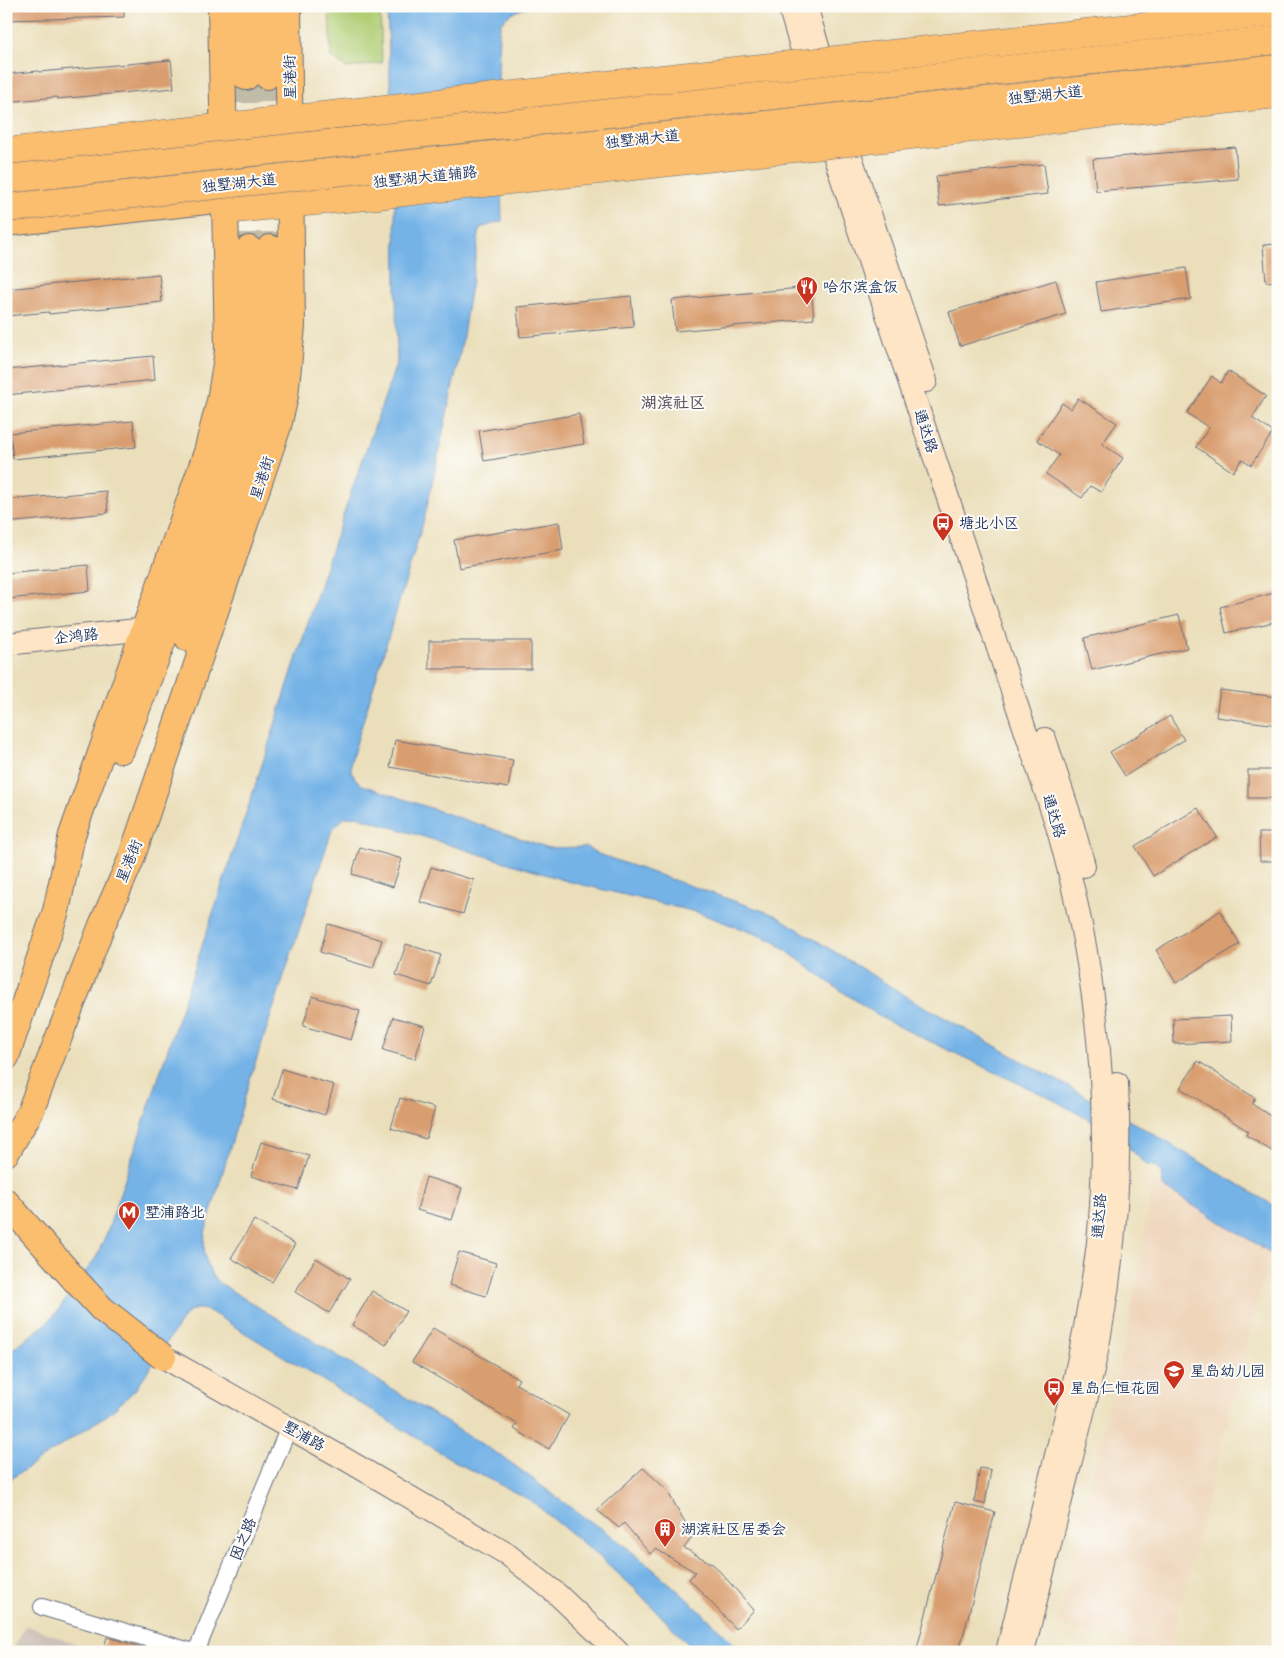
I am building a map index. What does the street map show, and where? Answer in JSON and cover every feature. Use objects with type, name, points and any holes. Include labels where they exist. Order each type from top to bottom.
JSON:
[{"type":"highway","points":[[6,152],[64,145],[222,134],[291,127],[1278,12]]},
{"type":"highway","name":"独墅湖大道","points":[[6,180],[1278,40]]},
{"type":"highway","name":"独墅湖大道","points":[[6,208],[1278,69]]},
{"type":"highway","points":[[225,205],[1278,94]]},
{"type":"main road","name":"星港街","points":[[56,911],[72,835],[207,452],[224,385],[228,351],[228,324],[222,134],[221,6]]},
{"type":"main road","name":"星港街","points":[[245,6],[257,76],[266,6]]},
{"type":"main road","name":"星港街","points":[[6,1153],[30,1112],[102,925],[130,862],[278,426],[285,396],[291,349],[292,197],[288,6]]},
{"type":"main road","name":"通达路","points":[[789,6],[818,74]]},
{"type":"main road","name":"通达路","points":[[806,6],[818,74],[835,133],[1064,851],[1078,908],[1089,970],[1100,1065],[1110,1106],[1110,1136],[1117,1201],[1100,1334],[1088,1394],[1023,1652]]},
{"type":"main road","points":[[520,107],[818,74]]},
{"type":"main road","name":"独墅湖大道辅路","points":[[380,188],[507,168],[835,133]]},
{"type":"main road","points":[[6,164],[222,134]]},
{"type":"main road","points":[[6,223],[225,205]]},
{"type":"main road","name":"星港街","points":[[6,1056],[56,911],[90,833],[193,560],[226,461],[238,421],[244,388],[249,327],[260,249],[270,327],[261,411],[246,466],[114,856],[102,925]]},
{"type":"main road","name":"企鸿路","points":[[6,644],[146,629]]},
{"type":"main road","name":"通达路","points":[[1007,1652],[1072,1391],[1085,1331],[1110,1136]]},
{"type":"main road","name":"墅浦路","points":[[6,1202],[102,1309],[163,1357],[289,1427],[507,1554],[556,1594],[618,1652]]},
{"type":"street","name":"因之路","points":[[42,1607],[195,1652],[289,1427]]},
{"type":"shaded area","name":"星岛幼儿园","points":[[1153,1182],[1270,1252],[1169,1652],[1057,1624],[1130,1319]]},
{"type":"shaded area","points":[[26,1625],[97,1652],[12,1652]]},
{"type":"green space","points":[[329,6],[380,6],[382,63],[347,68],[331,57]]},
{"type":"water","points":[[387,6],[530,6],[512,13],[501,22],[499,31],[498,79],[502,221],[480,228],[461,348],[425,516],[351,761],[351,771],[355,778],[362,785],[549,848],[586,847],[598,854],[775,915],[911,999],[1148,1131],[1278,1208],[1278,1257],[1163,1187],[1163,1178],[1159,1169],[1152,1165],[1147,1165],[1126,1145],[1100,1126],[1054,1100],[887,1021],[834,986],[772,940],[696,912],[567,881],[356,816],[344,818],[332,830],[252,1073],[206,1229],[204,1250],[210,1271],[219,1283],[518,1468],[640,1558],[693,1604],[742,1652],[696,1652],[634,1588],[600,1557],[530,1500],[461,1465],[211,1312],[204,1310],[195,1309],[186,1314],[135,1390],[110,1413],[6,1482],[6,1354],[46,1324],[57,1312],[97,1256],[108,1230],[335,539],[397,362],[395,206]]},
{"type":"building","points":[[6,6],[124,6],[124,17],[6,20]]},
{"type":"building","points":[[171,60],[174,88],[6,102],[6,74]]},
{"type":"building","points":[[1235,147],[1238,179],[1096,191],[1093,159]]},
{"type":"building","points":[[1044,164],[1048,194],[939,206],[936,176]]},
{"type":"building","points":[[1278,244],[1278,281],[1266,282],[1263,245]]},
{"type":"building","points":[[1186,268],[1191,299],[1101,312],[1096,282]]},
{"type":"building","points":[[159,274],[162,302],[49,314],[49,312],[6,316],[6,289]]},
{"type":"building","points":[[1056,280],[1066,314],[960,346],[949,312]]},
{"type":"building","points":[[811,287],[814,319],[675,331],[672,300]]},
{"type":"building","points":[[631,296],[634,327],[520,337],[517,307]]},
{"type":"building","points":[[153,356],[155,380],[6,395],[6,370]]},
{"type":"building","points":[[1228,371],[1266,396],[1252,418],[1273,432],[1251,465],[1242,459],[1233,472],[1196,447],[1209,428],[1187,413],[1212,376],[1221,383]]},
{"type":"building","points":[[1078,398],[1117,423],[1102,444],[1123,458],[1101,492],[1090,486],[1082,498],[1046,474],[1059,455],[1037,440],[1062,403],[1071,409]]},
{"type":"building","points":[[579,414],[584,444],[484,461],[479,431]]},
{"type":"building","points":[[133,421],[136,447],[13,459],[10,433]]},
{"type":"building","points":[[106,491],[108,513],[6,523],[6,500]]},
{"type":"building","points":[[559,522],[563,550],[459,568],[454,540]]},
{"type":"building","points":[[88,565],[90,591],[6,599],[6,573]]},
{"type":"building","points":[[1278,592],[1278,621],[1226,633],[1220,607]]},
{"type":"building","points":[[1179,615],[1187,648],[1092,670],[1084,638]]},
{"type":"building","points":[[429,641],[531,641],[531,669],[429,669]]},
{"type":"building","points":[[1220,690],[1278,697],[1278,725],[1216,717]]},
{"type":"building","points":[[1170,716],[1184,740],[1125,776],[1110,752]]},
{"type":"building","points":[[395,740],[513,760],[508,788],[390,767]]},
{"type":"building","points":[[1248,770],[1278,770],[1278,798],[1248,798]]},
{"type":"building","points":[[1198,808],[1217,837],[1153,876],[1135,846]]},
{"type":"building","points":[[1259,833],[1278,833],[1278,861],[1260,861]]},
{"type":"building","points":[[360,847],[402,859],[393,887],[352,874]]},
{"type":"building","points":[[431,867],[474,880],[463,914],[420,902]]},
{"type":"building","points":[[1220,911],[1240,944],[1176,983],[1156,950]]},
{"type":"building","points":[[328,924],[382,940],[373,968],[320,952]]},
{"type":"building","points":[[406,944],[441,955],[431,986],[396,975]]},
{"type":"building","points":[[312,996],[360,1011],[351,1040],[303,1026]]},
{"type":"building","points":[[1231,1016],[1232,1041],[1174,1044],[1173,1019]]},
{"type":"building","points":[[393,1017],[425,1026],[415,1059],[383,1050]]},
{"type":"building","points":[[1198,1061],[1255,1098],[1252,1104],[1278,1121],[1278,1155],[1246,1135],[1248,1131],[1180,1088]]},
{"type":"building","points":[[282,1069],[334,1085],[325,1115],[273,1099]]},
{"type":"building","points":[[400,1098],[435,1108],[426,1139],[391,1128]]},
{"type":"building","points":[[261,1142],[309,1156],[298,1190],[251,1176]]},
{"type":"building","points":[[426,1177],[462,1188],[452,1220],[417,1210]]},
{"type":"building","points":[[254,1220],[295,1244],[272,1282],[231,1258]]},
{"type":"building","points":[[459,1252],[496,1263],[486,1296],[449,1285]]},
{"type":"building","points":[[316,1258],[350,1279],[329,1313],[295,1292]]},
{"type":"building","points":[[372,1291],[406,1311],[386,1345],[352,1325]]},
{"type":"building","points":[[433,1328],[519,1379],[516,1384],[569,1415],[549,1449],[514,1429],[517,1424],[412,1362]]},
{"type":"building","name":"湖滨社区居委会","points":[[643,1468],[666,1489],[693,1536],[684,1548],[714,1565],[754,1610],[736,1629],[689,1579],[695,1572],[656,1549],[650,1554],[624,1523],[619,1528],[597,1510]]},
{"type":"building","points":[[980,1468],[991,1470],[985,1504],[974,1502]]},
{"type":"building","points":[[955,1502],[995,1512],[959,1652],[916,1652]]},
{"type":"building","points":[[107,1637],[147,1649],[147,1652],[103,1652]]},
{"type":"tunnel","points":[[267,76],[270,248]]},
{"type":"tunnel","points":[[246,77],[249,249]]},
{"type":"place","name":"哈尔滨盒饭","points":[[807,306]]},
{"type":"place","name":"塘北小区","points":[[943,542]]},
{"type":"place","name":"墅浦路北","points":[[129,1231]]},
{"type":"place","name":"星岛幼儿园","points":[[1174,1390]]},
{"type":"place","name":"星岛仁恒花园","points":[[1054,1407]]},
{"type":"place","name":"湖滨社区居委会","points":[[665,1548]]},
{"type":"district","name":"湖滨社区","points":[[673,402]]}]
